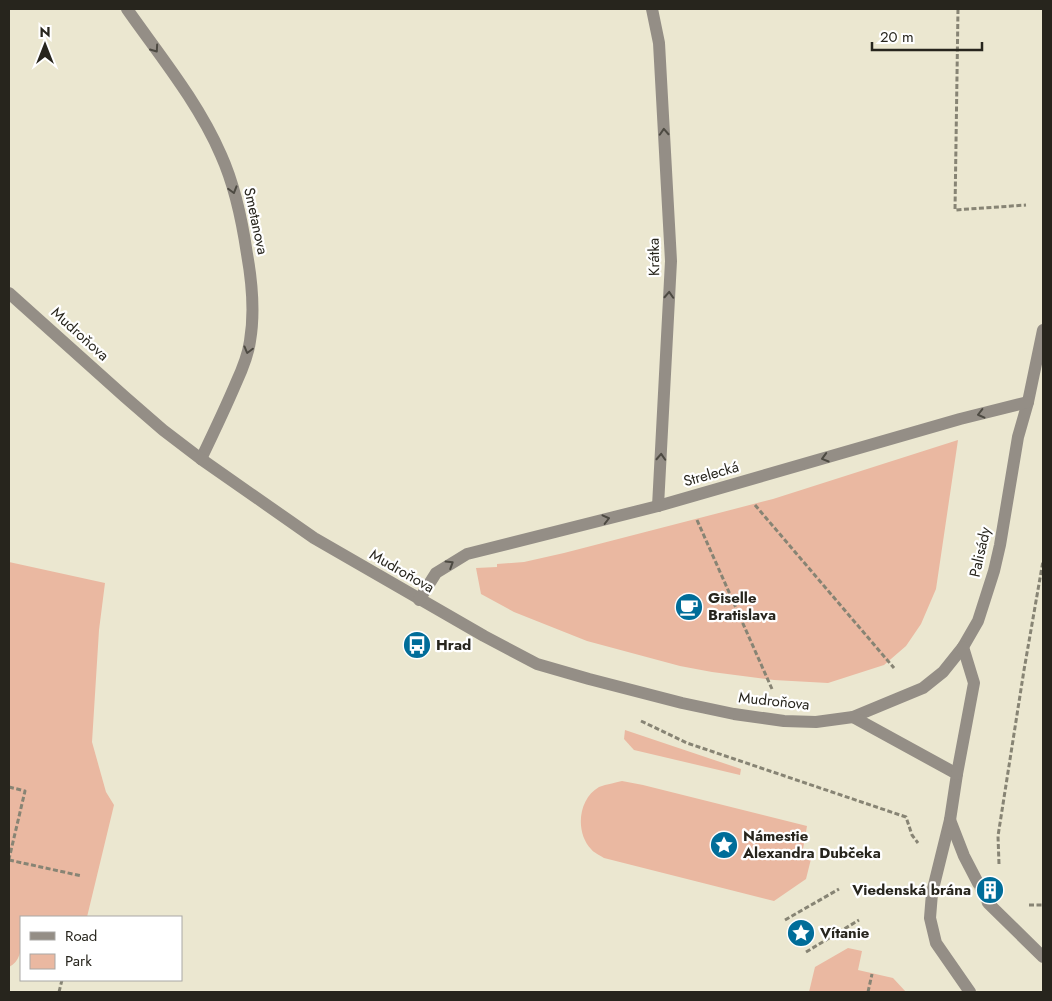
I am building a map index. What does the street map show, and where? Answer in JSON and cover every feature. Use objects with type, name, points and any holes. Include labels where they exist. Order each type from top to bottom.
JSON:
[{"type":"street","name":"Smetanova","points":[[127,9],[185,92],[221,154],[239,209],[248,258],[253,312],[248,352],[226,406],[201,459]]},
{"type":"street","name":"Krátka","points":[[652,9],[660,43],[671,261],[658,506]]},
{"type":"street","name":"Mudroňova","points":[[9,292],[157,425],[201,459],[314,538],[419,600],[537,664],[682,703],[734,714],[816,722],[853,717]]},
{"type":"street","name":"Palisády","points":[[853,717],[923,688],[944,672],[963,648],[978,621],[994,571],[1018,437],[1028,402],[1043,330]]},
{"type":"street","name":"Strelecká","points":[[419,600],[436,573],[468,554],[658,506],[951,422],[1028,402]]},
{"type":"street","points":[[963,648],[974,683],[956,774],[950,820],[932,893],[930,918],[936,943],[970,992]]},
{"type":"street","points":[[853,717],[956,774]]},
{"type":"street","points":[[950,820],[964,856],[978,883]]},
{"type":"street","points":[[988,903],[1043,957]]},
{"type":"path","points":[[958,9],[955,210],[1026,205]]},
{"type":"path","points":[[750,500],[894,668]]},
{"type":"path","points":[[694,514],[772,689]]},
{"type":"path","points":[[1001,872],[998,858],[998,836],[1043,562]]},
{"type":"path","points":[[687,743],[906,817],[912,835],[921,846]]},
{"type":"path","points":[[9,787],[24,791],[9,860],[82,876]]},
{"type":"path","points":[[785,920],[839,889]]},
{"type":"path","points":[[806,952],[859,920]]},
{"type":"path","points":[[868,992],[872,974]]},
{"type":"green space","points":[[958,440],[936,589],[921,624],[906,646],[884,665],[828,683],[774,680],[712,672],[680,666],[587,641],[514,612],[481,594],[476,568],[497,567],[497,564],[524,562],[564,553],[773,499]]},
{"type":"green space","points":[[9,562],[105,583],[99,630],[92,742],[106,792],[114,805],[87,916],[20,916],[20,952],[18,958],[9,967]]},
{"type":"green space","points":[[625,730],[741,769],[740,775],[634,750],[624,739]]},
{"type":"green space","points":[[622,781],[807,826],[802,855],[811,859],[806,879],[774,901],[604,858],[592,850],[586,842],[581,825],[583,807],[592,792],[599,787]]},
{"type":"green space","points":[[848,948],[862,951],[858,970],[893,978],[906,992],[809,992],[815,967]]},
{"type":"tunnel","points":[[978,883],[988,903]]},
{"type":"place","name":"Giselle Bratislava","points":[[689,607]]},
{"type":"place","name":"Hrad","points":[[417,645]]},
{"type":"place","name":"Námestie Alexandra Dubčeka","points":[[724,845]]},
{"type":"place","name":"Viedenská brána","points":[[990,890]]},
{"type":"place","name":"Vítanie","points":[[801,933]]}]
